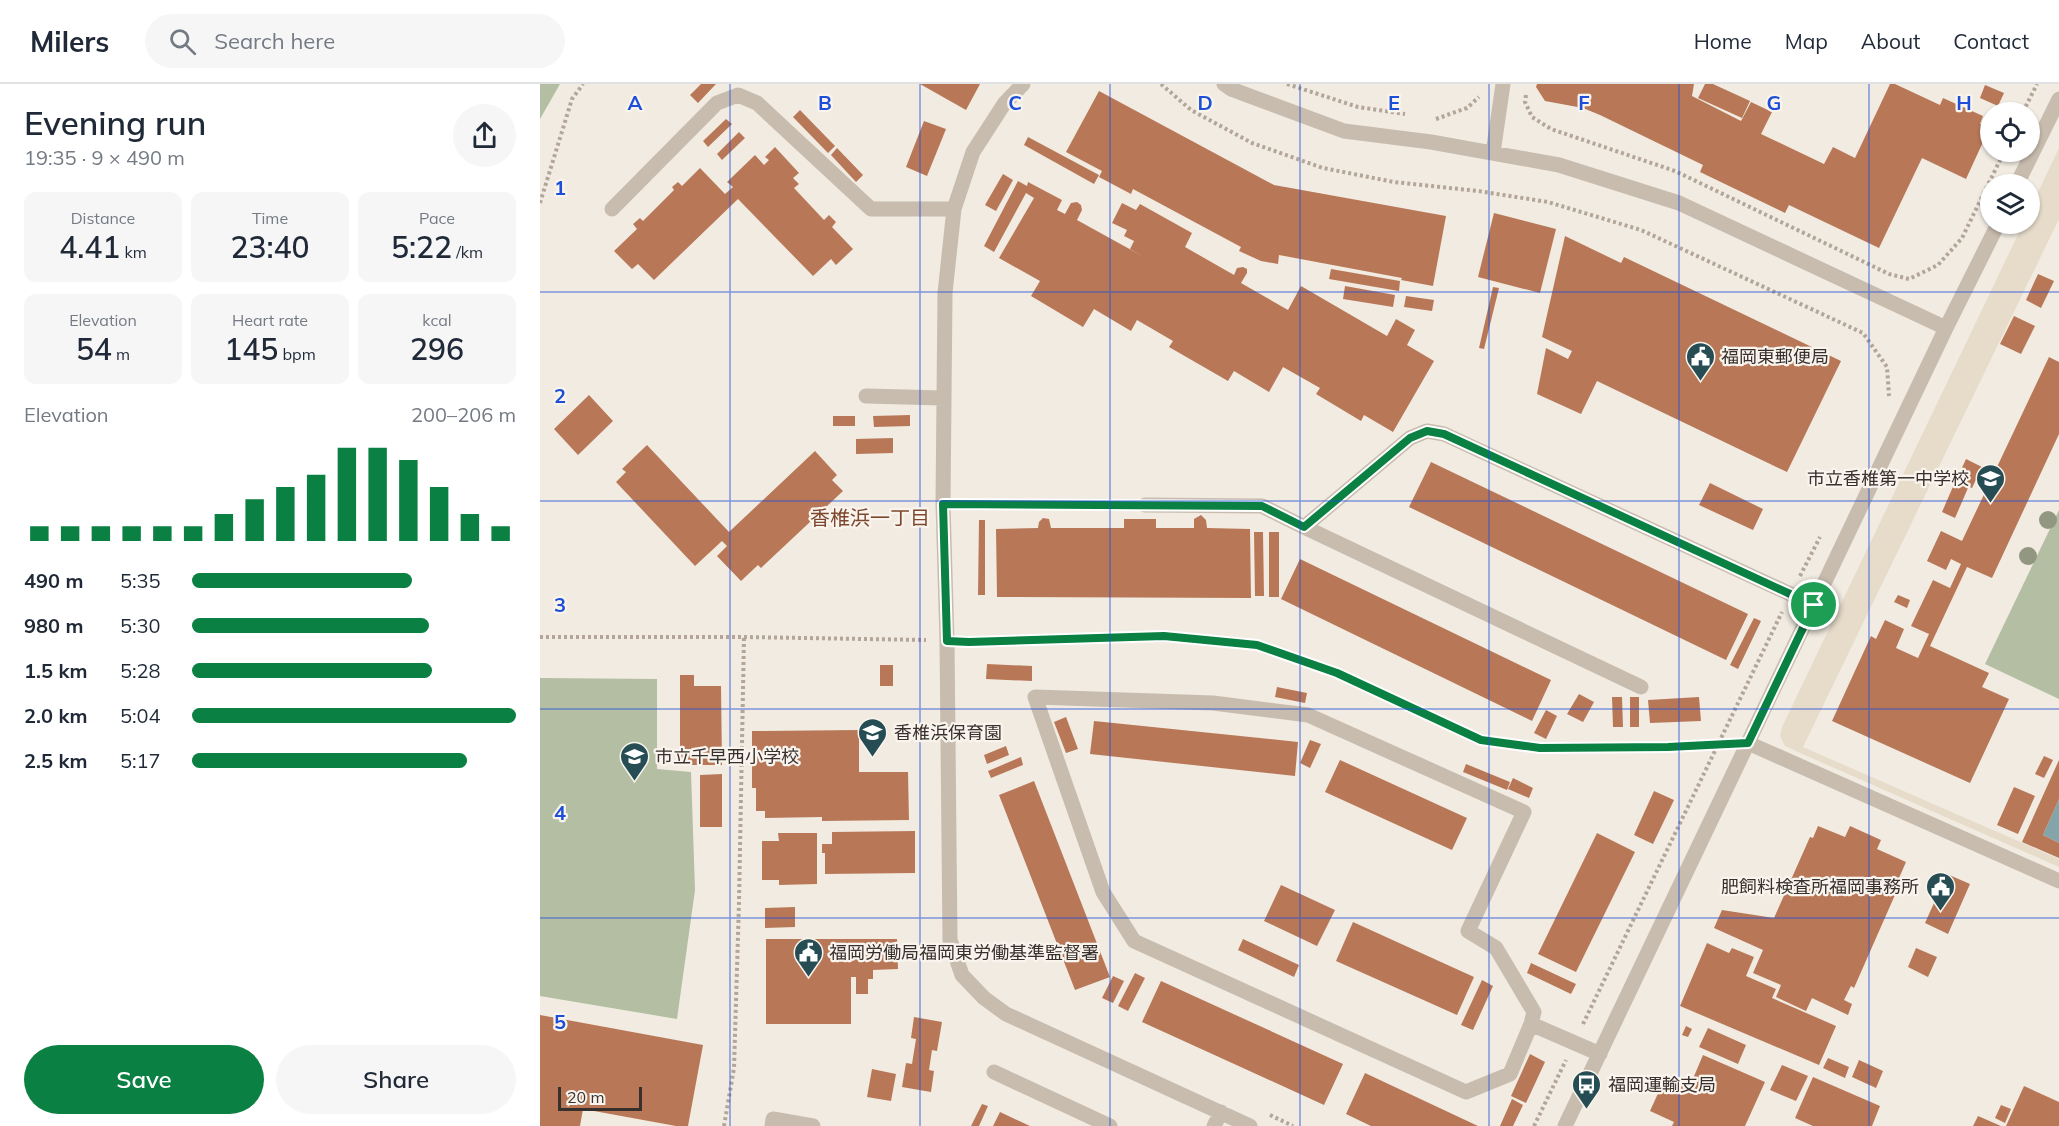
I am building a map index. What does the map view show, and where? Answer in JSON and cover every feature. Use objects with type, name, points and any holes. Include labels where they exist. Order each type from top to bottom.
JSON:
[{"type":"street","points":[[1023,84],[1004,104],[973,152],[954,209],[945,293],[943,504],[947,641],[950,940],[962,975],[984,998],[1006,1014],[1217,1119],[1250,1126]]},
{"type":"street","points":[[1224,84],[1231,89],[1344,131],[1431,142],[1559,165],[1678,203],[1946,328]]},
{"type":"street","points":[[1492,153],[1503,84]]},
{"type":"street","points":[[612,209],[717,103],[738,95],[757,103],[871,209],[954,209]]},
{"type":"street","points":[[2022,174],[2059,99]]},
{"type":"street","points":[[1565,1126],[1993,234]]},
{"type":"street","points":[[866,396],[943,398]]},
{"type":"street","points":[[1304,527],[1410,438],[1427,431],[1444,434],[1814,605]]},
{"type":"street","points":[[1145,505],[1262,506],[1641,687]]},
{"type":"street","points":[[1035,697],[1213,703],[1308,716],[1524,812],[1468,931],[1496,948],[1534,1012],[1531,1024],[1510,1074],[1466,1092],[1134,942],[1103,892],[1035,697]]},
{"type":"street","points":[[1748,743],[2059,880]]},
{"type":"street","points":[[1531,1024],[1600,1054]]},
{"type":"street","points":[[994,1072],[1110,1126]]},
{"type":"street","points":[[772,1126],[773,1119],[813,1126]]},
{"type":"path","points":[[540,202],[572,99],[583,84]]},
{"type":"path","points":[[1161,84],[1191,110],[1252,143],[1323,168],[1394,182],[1478,191],[1548,202],[1641,230],[1863,333],[1887,367],[1889,397]]},
{"type":"path","points":[[1287,84],[1358,107],[1414,116]]},
{"type":"path","points":[[2028,102],[2037,84]]},
{"type":"path","points":[[1526,93],[1525,102],[1532,117],[1551,129],[1675,171],[1889,274],[1909,279],[1938,265],[1962,238],[1999,162]]},
{"type":"path","points":[[1425,118],[1436,119],[1467,108],[1482,94]]},
{"type":"path","points":[[966,502],[967,513]]},
{"type":"path","points":[[943,504],[1145,505]]},
{"type":"path","points":[[1580,1032],[1822,532]]},
{"type":"path","points":[[969,630],[969,653]]},
{"type":"path","points":[[540,637],[744,637],[969,642],[1164,636],[1257,645],[1337,673],[1481,740],[1540,748],[1748,743]]},
{"type":"path","points":[[724,1126],[734,1068],[740,902],[744,637]]},
{"type":"path","points":[[1534,1126],[1569,1053]]},
{"type":"path","points":[[1261,1111],[1293,1126]]},
{"type":"green space","points":[[540,84],[560,84],[540,119]]},
{"type":"green space","points":[[2059,510],[2059,699],[1985,664]]},
{"type":"green space","points":[[540,678],[657,679],[657,769],[691,772],[695,890],[677,1019],[540,996]]},
{"type":"shaded area","points":[[2059,148],[2059,219],[1803,747],[2059,859],[2059,867],[1785,746],[1780,736],[1782,727],[2018,234],[2040,234],[2040,188]]},
{"type":"water","points":[[2059,799],[2059,843],[2043,835]]},
{"type":"building","points":[[701,84],[716,84],[698,103],[690,95]]},
{"type":"building","points":[[920,84],[980,84],[966,110]]},
{"type":"building","points":[[1537,84],[1694,84],[1692,96],[1741,121],[1751,102],[1772,112],[1761,134],[1824,164],[1833,147],[1855,158],[1890,84],[1895,84],[1940,105],[1943,98],[1980,115],[1980,149],[1966,179],[1922,158],[1879,248],[1789,205],[1785,213],[1700,172],[1703,165],[1600,115],[1583,108],[1545,101],[1536,87]]},
{"type":"building","points":[[1705,84],[1713,84],[1750,101],[1742,118],[1698,98]]},
{"type":"building","points":[[1985,85],[2004,93],[2000,102],[1989,102],[1980,98]]},
{"type":"building","points":[[1099,91],[1274,185],[1446,216],[1433,286],[1279,255],[1278,264],[1261,261],[1239,251],[1241,247],[1133,189],[1131,194],[1099,177],[1102,171],[1066,152]]},
{"type":"building","points":[[800,110],[835,146],[828,153],[793,117]]},
{"type":"building","points":[[726,119],[732,124],[708,147],[703,141]]},
{"type":"building","points":[[924,121],[946,129],[927,176],[906,167]]},
{"type":"building","points":[[739,132],[745,138],[722,160],[717,154]]},
{"type":"building","points":[[1028,137],[1099,175],[1094,184],[1024,145]]},
{"type":"building","points":[[775,147],[799,173],[793,178],[799,184],[794,188],[824,220],[829,215],[836,222],[832,227],[853,249],[836,265],[831,259],[813,276],[738,199],[654,280],[638,264],[632,269],[614,251],[637,229],[633,224],[640,218],[643,221],[674,190],[672,187],[678,182],[682,186],[700,168],[725,194],[733,187],[727,182],[755,155],[764,165],[769,160],[765,157]]},
{"type":"building","points":[[837,148],[863,175],[856,182],[831,155]]},
{"type":"building","points":[[1003,174],[1013,180],[996,211],[985,205]]},
{"type":"building","points":[[1018,181],[1027,186],[1028,182],[1062,200],[1057,210],[1065,214],[1071,203],[1077,202],[1081,205],[1082,210],[1077,220],[1144,257],[1130,249],[1134,241],[1124,236],[1127,230],[1112,223],[1122,203],[1136,210],[1140,204],[1192,233],[1185,247],[1234,275],[1237,268],[1247,269],[1241,283],[1288,310],[1301,286],[1387,336],[1396,319],[1415,330],[1407,345],[1434,361],[1393,432],[1364,415],[1361,421],[1316,394],[1320,388],[1283,367],[1269,392],[1234,371],[1228,381],[1169,347],[1173,341],[1137,320],[1131,331],[1094,309],[1083,327],[1031,296],[1040,281],[999,258],[1034,198],[1026,193],[994,252],[984,246]]},
{"type":"building","points":[[1494,213],[1556,229],[1540,293],[1478,277]]},
{"type":"building","points":[[1565,236],[1621,263],[1624,257],[1841,361],[1787,472],[1597,381],[1581,414],[1537,394],[1546,348],[1568,359],[1572,351],[1542,337]]},
{"type":"building","points":[[1331,269],[1400,281],[1399,291],[1329,279]]},
{"type":"building","points":[[2038,274],[2054,281],[2041,308],[2026,300]]},
{"type":"building","points":[[1345,286],[1395,295],[1393,307],[1343,299]]},
{"type":"building","points":[[1493,287],[1499,288],[1484,349],[1479,348]]},
{"type":"building","points":[[1406,296],[1434,300],[1432,311],[1404,307]]},
{"type":"building","points":[[2014,316],[2035,326],[2021,354],[2000,344]]},
{"type":"building","points":[[2049,357],[2059,362],[2059,434],[1992,578],[1967,567],[1930,646],[1989,673],[1982,687],[2009,699],[1970,783],[1832,721],[1871,636],[1876,639],[1885,620],[1904,629],[1896,648],[1918,658],[1929,634],[1911,626],[1933,580],[1950,588],[1961,564],[1951,559],[1946,570],[1927,561],[1941,531],[1962,541]]},
{"type":"building","points":[[589,395],[613,421],[578,455],[554,429]]},
{"type":"building","points":[[910,415],[910,426],[874,427],[873,416]]},
{"type":"building","points":[[833,416],[855,416],[855,426],[833,426]]},
{"type":"building","points":[[893,438],[893,453],[856,454],[856,439]]},
{"type":"building","points":[[647,445],[729,532],[815,451],[837,475],[832,480],[843,491],[761,568],[758,565],[741,581],[717,556],[727,546],[722,541],[695,566],[616,482],[626,472],[622,469]]},
{"type":"building","points":[[1966,459],[1982,467],[1972,488],[1956,481]]},
{"type":"building","points":[[1431,462],[1748,614],[1726,660],[1409,507]]},
{"type":"building","points":[[1955,482],[1968,488],[1955,518],[1942,512]]},
{"type":"building","points":[[1710,483],[1763,509],[1753,530],[1699,505]]},
{"type":"building","points":[[1201,515],[1206,520],[1207,528],[1250,529],[1251,598],[997,597],[996,529],[1038,528],[1043,518],[1049,519],[1051,528],[1124,528],[1124,519],[1156,519],[1156,528],[1194,528],[1194,519]]},
{"type":"building","points":[[979,520],[985,520],[985,595],[978,595]]},
{"type":"building","points":[[1254,532],[1263,532],[1264,596],[1255,596]]},
{"type":"building","points":[[1269,532],[1279,532],[1279,597],[1269,597]]},
{"type":"building","points":[[1300,559],[1551,680],[1532,721],[1281,599]]},
{"type":"building","points":[[1898,595],[1910,600],[1907,608],[1894,602]]},
{"type":"building","points":[[1754,618],[1761,621],[1738,669],[1730,665]]},
{"type":"building","points":[[987,664],[1032,666],[1032,681],[986,679]]},
{"type":"building","points":[[880,665],[893,665],[893,686],[880,686]]},
{"type":"building","points":[[680,675],[694,675],[694,686],[721,686],[722,765],[680,765]]},
{"type":"building","points":[[1277,687],[1307,693],[1305,703],[1275,697]]},
{"type":"building","points":[[1579,694],[1594,702],[1583,722],[1567,714]]},
{"type":"building","points":[[1612,697],[1622,697],[1623,727],[1613,727]]},
{"type":"building","points":[[1630,697],[1639,697],[1639,727],[1630,727]]},
{"type":"building","points":[[1699,697],[1701,721],[1650,723],[1648,700]]},
{"type":"building","points":[[1546,710],[1557,716],[1546,739],[1534,733]]},
{"type":"building","points":[[1066,717],[1078,749],[1066,753],[1054,722]]},
{"type":"building","points":[[1094,721],[1298,742],[1295,776],[1090,754]]},
{"type":"building","points":[[859,730],[859,772],[908,772],[909,820],[822,821],[822,817],[765,818],[765,811],[756,811],[756,788],[752,788],[752,731]]},
{"type":"building","points":[[1310,740],[1321,744],[1310,768],[1300,763]]},
{"type":"building","points":[[1006,746],[1009,755],[987,764],[984,755]]},
{"type":"building","points":[[2044,756],[2053,760],[2044,778],[2035,774]]},
{"type":"building","points":[[1021,757],[1023,765],[991,778],[988,771]]},
{"type":"building","points":[[1340,760],[1467,818],[1452,850],[1325,792]]},
{"type":"building","points":[[2059,760],[2059,799],[2043,835],[2059,843],[2059,858],[2022,842]]},
{"type":"building","points":[[1466,764],[1510,782],[1507,790],[1463,772]]},
{"type":"building","points":[[722,774],[722,827],[700,827],[700,775]]},
{"type":"building","points":[[1513,778],[1533,788],[1529,798],[1508,789]]},
{"type":"building","points":[[1034,781],[1110,977],[1075,990],[999,795]]},
{"type":"building","points":[[2014,787],[2035,796],[2018,834],[1997,825]]},
{"type":"building","points":[[1654,791],[1674,800],[1653,844],[1634,835]]},
{"type":"building","points":[[1818,826],[1845,837],[1850,826],[1881,840],[1877,849],[1906,862],[1899,878],[1902,879],[1854,988],[1851,986],[1844,1000],[1852,1004],[1848,1015],[1812,998],[1806,1011],[1776,997],[1781,985],[1753,973],[1763,950],[1714,928],[1722,910],[1774,918],[1810,837],[1813,838]]},
{"type":"building","points":[[915,831],[915,873],[825,874],[825,853],[822,853],[822,844],[832,844],[832,832]]},
{"type":"building","points":[[778,833],[817,833],[817,884],[779,885],[779,880],[762,880],[762,841],[779,841]]},
{"type":"building","points":[[1597,833],[1635,852],[1576,972],[1538,954]]},
{"type":"building","points":[[1947,874],[1970,884],[1948,934],[1925,923]]},
{"type":"building","points":[[1281,885],[1335,910],[1317,946],[1264,921]]},
{"type":"building","points":[[795,907],[795,927],[765,928],[765,908]]},
{"type":"building","points":[[1353,922],[1474,977],[1457,1015],[1336,961]]},
{"type":"building","points":[[766,939],[897,939],[898,969],[873,970],[873,979],[868,979],[868,994],[856,994],[856,977],[851,977],[851,1024],[766,1024]]},
{"type":"building","points":[[1243,939],[1299,965],[1294,977],[1238,950]]},
{"type":"building","points":[[1707,943],[1729,953],[1732,948],[1754,957],[1746,976],[1776,989],[1772,998],[1836,1026],[1819,1065],[1680,1006]]},
{"type":"building","points":[[1916,948],[1937,957],[1928,977],[1908,967]]},
{"type":"building","points":[[1531,963],[1576,984],[1571,994],[1527,973]]},
{"type":"building","points":[[1135,973],[1145,978],[1128,1011],[1118,1006]]},
{"type":"building","points":[[1113,976],[1124,981],[1113,1003],[1102,998]]},
{"type":"building","points":[[1482,980],[1493,986],[1473,1030],[1461,1025]]},
{"type":"building","points":[[1161,981],[1343,1064],[1324,1105],[1142,1022]]},
{"type":"building","points":[[540,1015],[703,1045],[688,1126],[676,1126],[583,1109],[580,1126],[540,1126]]},
{"type":"building","points":[[914,1017],[942,1022],[937,1051],[932,1050],[929,1070],[934,1071],[931,1092],[902,1087],[906,1063],[912,1064],[916,1039],[911,1038]]},
{"type":"building","points":[[1686,1026],[1692,1029],[1688,1037],[1682,1035]]},
{"type":"building","points":[[1708,1028],[1746,1045],[1738,1064],[1699,1047]]},
{"type":"building","points":[[1530,1054],[1545,1062],[1526,1103],[1511,1096]]},
{"type":"building","points":[[1703,1055],[1765,1082],[1745,1126],[1672,1126],[1674,1122],[1650,1111],[1665,1078],[1689,1088]]},
{"type":"building","points":[[1828,1058],[1849,1067],[1845,1078],[1823,1068]]},
{"type":"building","points":[[1859,1060],[1883,1071],[1876,1088],[1852,1077]]},
{"type":"building","points":[[1782,1065],[1808,1076],[1796,1101],[1770,1090]]},
{"type":"building","points":[[872,1069],[896,1074],[891,1101],[867,1097]]},
{"type":"building","points":[[1365,1073],[1478,1126],[1371,1126],[1346,1114]]},
{"type":"building","points":[[1813,1077],[1880,1106],[1872,1126],[1813,1126],[1795,1118]]},
{"type":"building","points":[[2024,1086],[2059,1102],[2059,1126],[2006,1126]]},
{"type":"building","points":[[1512,1099],[1523,1105],[1513,1126],[1500,1126]]},
{"type":"building","points":[[982,1104],[988,1106],[979,1126],[971,1126]]},
{"type":"building","points":[[2001,1105],[2011,1109],[2005,1123],[1995,1118]]},
{"type":"building","points":[[1000,1112],[1030,1126],[993,1126]]},
{"type":"building","points":[[1978,1116],[2001,1126],[1973,1126]]},
{"type":"place","name":"福岡東郵便局","points":[[1700,382]]},
{"type":"place","name":"市立香椎第一中学校","points":[[1990,504]]},
{"type":"place","name":"香椎浜保育園","points":[[873,758]]},
{"type":"place","name":"市立千早西小学校","points":[[634,782]]},
{"type":"place","name":"肥飼料検査所福岡事務所","points":[[1940,912]]},
{"type":"place","name":"福岡労働局福岡東労働基準監督署","points":[[808,978]]},
{"type":"place","name":"福岡運輸支局","points":[[1587,1110]]},
{"type":"district","name":"香椎浜一丁目","points":[[870,517]]},
{"type":"route","points":[[1427,431],[1444,434],[1814,605],[1748,743],[1668,747],[1540,748],[1481,740],[1337,673],[1257,645],[1164,636],[947,641],[943,504],[1262,506],[1304,527],[1410,438],[1427,431]]}]
